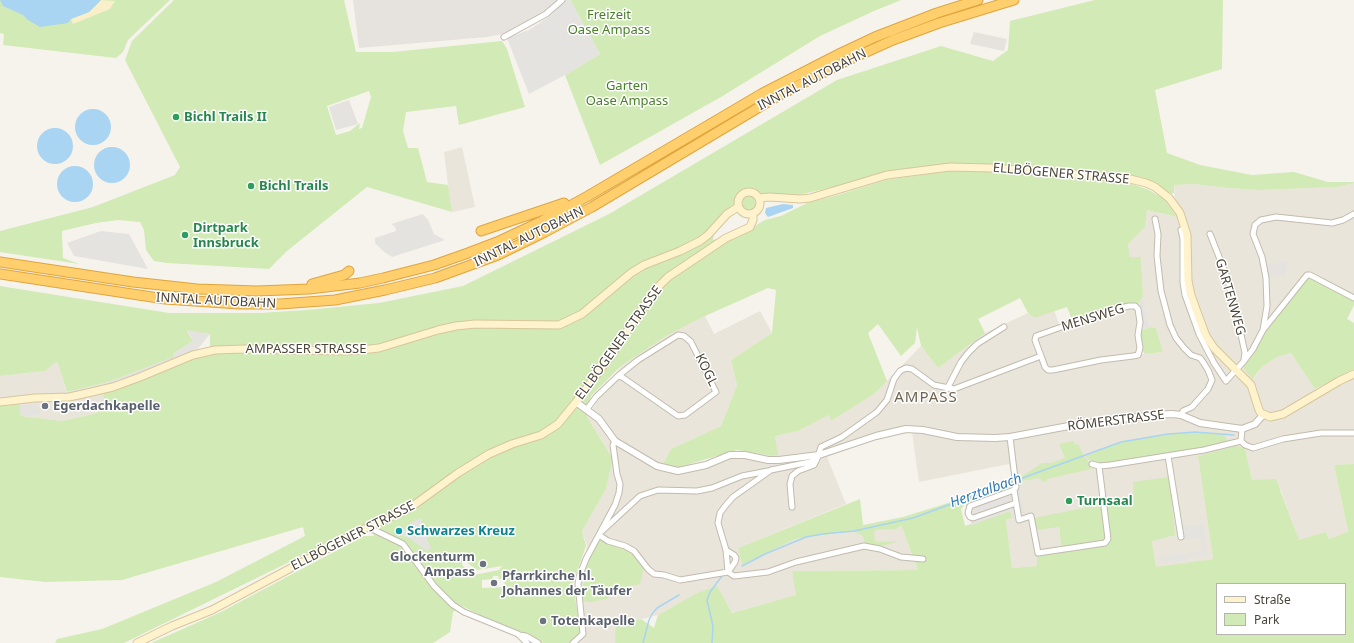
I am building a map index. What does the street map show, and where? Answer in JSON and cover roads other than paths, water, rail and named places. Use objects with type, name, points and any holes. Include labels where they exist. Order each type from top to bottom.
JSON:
[{"type":"highway","name":"INNTAL AUTOBAHN","points":[[0,262],[133,282],[197,289],[258,291],[296,290],[360,283],[434,265],[497,242],[542,221],[588,196],[763,93],[869,39],[955,6],[978,0]]},
{"type":"highway","name":"INNTAL AUTOBAHN","points":[[0,274],[165,299],[239,304],[280,304],[334,300],[435,278],[498,255],[545,232],[592,207],[778,96],[842,63],[870,50],[939,23],[1014,0]]},
{"type":"highway","points":[[481,231],[561,204],[577,197],[588,196]]},
{"type":"highway","points":[[296,290],[307,285],[344,275],[349,271]]},
{"type":"main road","name":"ELLBÖGENER STRASSE","points":[[760,198],[810,198],[887,175],[950,167],[1062,173],[1146,183],[1158,189],[1169,198],[1182,217],[1187,235],[1188,281],[1192,301],[1206,336],[1211,344],[1236,370]]},
{"type":"main road","points":[[746,192],[753,192],[760,198],[760,207],[753,214],[745,213],[738,207],[739,196],[746,192]]},
{"type":"main road","name":"AMPASSER STRASSE","points":[[0,402],[35,398],[69,397],[105,389],[140,377],[193,355],[215,350],[361,350],[378,348],[456,326],[475,324],[559,325],[582,314],[644,264],[680,251],[700,241],[708,235],[727,214],[738,207]]},
{"type":"main road","name":"ELLBÖGENER STRASSE","points":[[137,643],[172,626],[212,610],[368,528],[410,508],[458,472],[489,454],[506,446],[537,436],[558,424],[610,357],[653,292],[668,277],[726,238],[750,227],[753,223],[753,214]]},
{"type":"main road","points":[[1236,370],[1251,385],[1259,410],[1263,415],[1272,417],[1283,414],[1339,381],[1354,374]]},
{"type":"street","points":[[504,37],[546,14],[562,0]]},
{"type":"street","points":[[1263,330],[1267,306],[1266,278],[1262,257],[1253,234],[1255,225],[1261,220],[1276,217],[1332,223],[1343,220],[1354,214]]},
{"type":"street","points":[[1155,219],[1158,234],[1157,256],[1161,291],[1170,325],[1176,338],[1184,348],[1191,354],[1200,358],[1208,370],[1212,380],[1208,389],[1192,407],[1183,411],[1181,415]]},
{"type":"street","points":[[1181,230],[1183,238],[1183,282],[1185,295],[1199,334],[1214,363],[1226,380],[1244,362],[1263,330],[1307,275],[1310,275],[1354,298]]},
{"type":"street","name":"GARTENWEG","points":[[1210,234],[1227,277],[1235,307],[1245,353],[1244,362]]},
{"type":"street","name":"MENSWEG","points":[[1129,306],[1135,306],[1138,309],[1140,322],[1138,335],[1140,348],[1138,355],[1053,370],[1048,370],[1045,367],[1040,356],[1035,340],[1036,336],[1104,312],[1129,306]]},
{"type":"street","points":[[947,389],[961,362],[968,353],[977,344],[1004,327]]},
{"type":"street","name":"KOGL","points":[[587,409],[596,397],[618,376],[675,336],[681,335],[687,337],[692,342],[716,392],[685,415],[678,416],[622,377],[618,376]]},
{"type":"street","points":[[792,507],[790,484],[792,476],[796,472],[814,465],[821,447],[842,438],[877,412],[887,400],[895,377],[902,370],[912,369],[931,384],[947,389],[957,389],[1040,356]]},
{"type":"street","name":"RÖMERSTRASSE","points":[[576,402],[599,419],[615,441],[657,466],[678,471],[706,465],[730,455],[745,455],[768,460],[818,457],[876,436],[906,429],[923,430],[967,438],[1010,437],[1074,425],[1172,414],[1181,415],[1200,423],[1242,429]]},
{"type":"street","points":[[1241,442],[1242,429],[1255,424],[1263,415]]},
{"type":"street","points":[[1092,464],[1099,466],[1110,465],[1241,442],[1253,448],[1283,439],[1308,435],[1330,432],[1354,433]]},
{"type":"street","points":[[1010,437],[1016,487],[1014,490],[1019,520],[1030,516],[1038,553],[1105,543],[1108,539],[1099,466]]},
{"type":"street","points":[[573,643],[583,634],[578,584],[579,577],[586,559],[615,505],[619,493],[620,484],[613,445],[615,441]]},
{"type":"street","points":[[1168,456],[1181,537]]},
{"type":"street","points":[[599,535],[640,496],[658,490],[705,490],[719,486],[742,476],[810,462],[818,457]]},
{"type":"street","points":[[728,572],[726,550],[719,528],[720,513],[733,497],[771,470]]},
{"type":"street","points":[[1014,490],[970,506],[968,513],[970,517],[973,518],[1016,503]]},
{"type":"street","points":[[368,528],[403,544],[434,586],[453,605],[470,614],[526,636],[538,643]]},
{"type":"street","points":[[599,535],[608,541],[630,548],[651,572],[657,575],[664,575],[674,579],[684,580],[698,576],[728,572],[734,576],[768,572],[796,562],[864,546],[880,549],[901,557],[924,559]]},
{"type":"street","points":[[726,550],[736,558],[728,572]]},
{"type":"street","points":[[518,634],[527,643]]},
{"type":"water","points":[[0,0],[101,0],[89,12],[71,19],[68,23],[40,27],[28,20],[23,15],[3,6]]},
{"type":"water","points":[[97,109],[106,114],[110,120],[110,134],[106,140],[97,145],[89,145],[80,140],[76,134],[75,123],[80,114],[86,110]]},
{"type":"water","points":[[59,128],[68,133],[72,139],[72,153],[68,159],[59,164],[51,164],[42,159],[38,153],[37,142],[42,133],[48,129]]},
{"type":"water","points":[[116,147],[125,152],[129,158],[129,172],[125,178],[116,183],[108,183],[99,178],[95,172],[94,161],[99,152],[105,148]]},
{"type":"water","points":[[79,166],[88,171],[92,177],[92,191],[88,197],[79,202],[71,202],[62,197],[58,191],[57,180],[62,171],[68,167]]},
{"type":"water","points":[[783,204],[793,205],[793,208],[768,217],[765,213],[766,208]]},
{"type":"waterway","name":"Herztalbach","points":[[1017,480],[1121,442],[1168,434],[1195,432],[1234,435]]},
{"type":"waterway","name":"Herztalbach","points":[[742,566],[765,554],[806,537],[854,531],[913,518],[1014,481]]},
{"type":"waterway","name":"Herztalbach","points":[[712,643],[713,626],[707,600],[710,592],[722,576]]},
{"type":"waterway","name":"Herztalbach","points":[[643,643],[652,614],[657,608],[679,595]]},
{"type":"place","name":"Bichl Trails II","points":[[176,117]]},
{"type":"place","name":"Bichl Trails","points":[[251,186]]},
{"type":"place","name":"Dirtpark Innsbruck","points":[[185,235]]},
{"type":"place","name":"Egerdachkapelle","points":[[45,406]]},
{"type":"place","name":"Turnsaal","points":[[1069,501]]},
{"type":"place","name":"Schwarzes Kreuz","points":[[399,531]]},
{"type":"place","name":"Glockenturm Ampass","points":[[483,564]]},
{"type":"place","name":"Pfarrkirche hl. Johannes der Täufer","points":[[494,583]]},
{"type":"place","name":"Totenkapelle","points":[[543,621]]},
{"type":"district","name":"AMPASS","points":[[926,398]]},
{"type":"park label","name":"Freizeit Oase Ampass","points":[[609,22]]},
{"type":"park label","name":"Garten Oase Ampass","points":[[627,94]]}]
